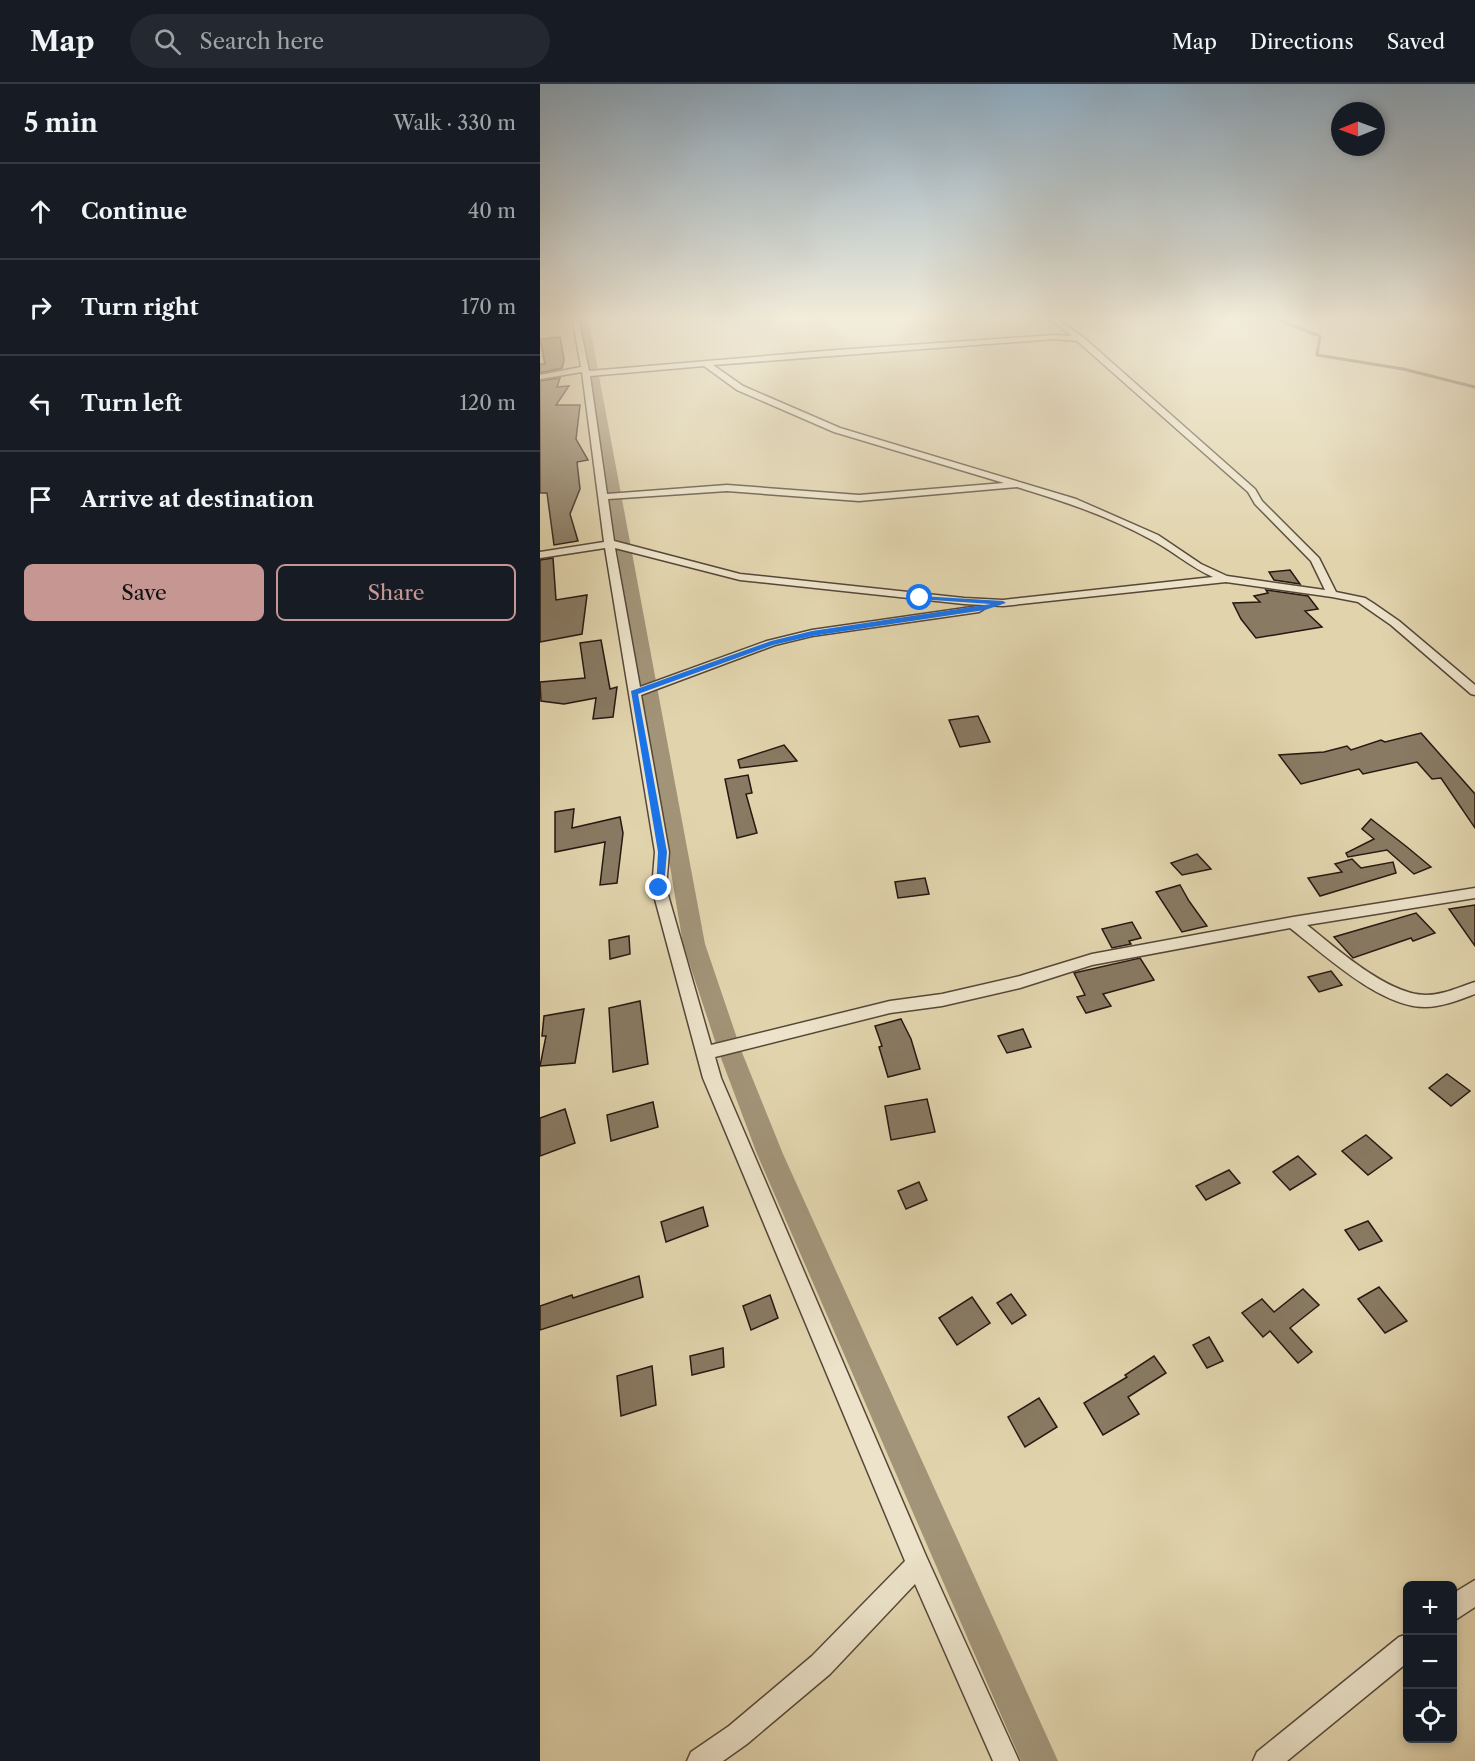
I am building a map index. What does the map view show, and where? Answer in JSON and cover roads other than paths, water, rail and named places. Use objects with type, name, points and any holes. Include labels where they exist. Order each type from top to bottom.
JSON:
[{"type":"street","points":[[588,395],[609,544],[662,852],[659,888],[712,1078],[918,1564],[1006,1761]]},
{"type":"street","points":[[757,395],[837,430],[1023,484],[1073,501],[1155,537],[1197,566],[1226,579]]},
{"type":"street","points":[[1144,395],[1252,490],[1258,502],[1315,560],[1332,594]]},
{"type":"street","points":[[603,497],[727,488],[859,498],[1023,484]]},
{"type":"street","points":[[540,555],[609,544],[740,577],[920,598],[1003,603]]},
{"type":"street","points":[[634,693],[771,643],[812,633],[985,608],[1003,603],[1226,579],[1361,600],[1395,623],[1475,691]]},
{"type":"street","points":[[706,1053],[890,1007],[942,1000],[1020,982],[1092,960],[1293,922],[1475,893]]},
{"type":"street","points":[[1293,922],[1366,976],[1397,993],[1420,1001],[1446,998],[1475,988]]},
{"type":"street","points":[[700,1761],[738,1735],[821,1665],[918,1564]]},
{"type":"street","points":[[1457,1606],[1475,1592]]},
{"type":"street","points":[[1266,1761],[1403,1649]]},
{"type":"waterway","points":[[597,395],[694,944],[702,971],[729,1050],[770,1154],[1040,1761]]}]
